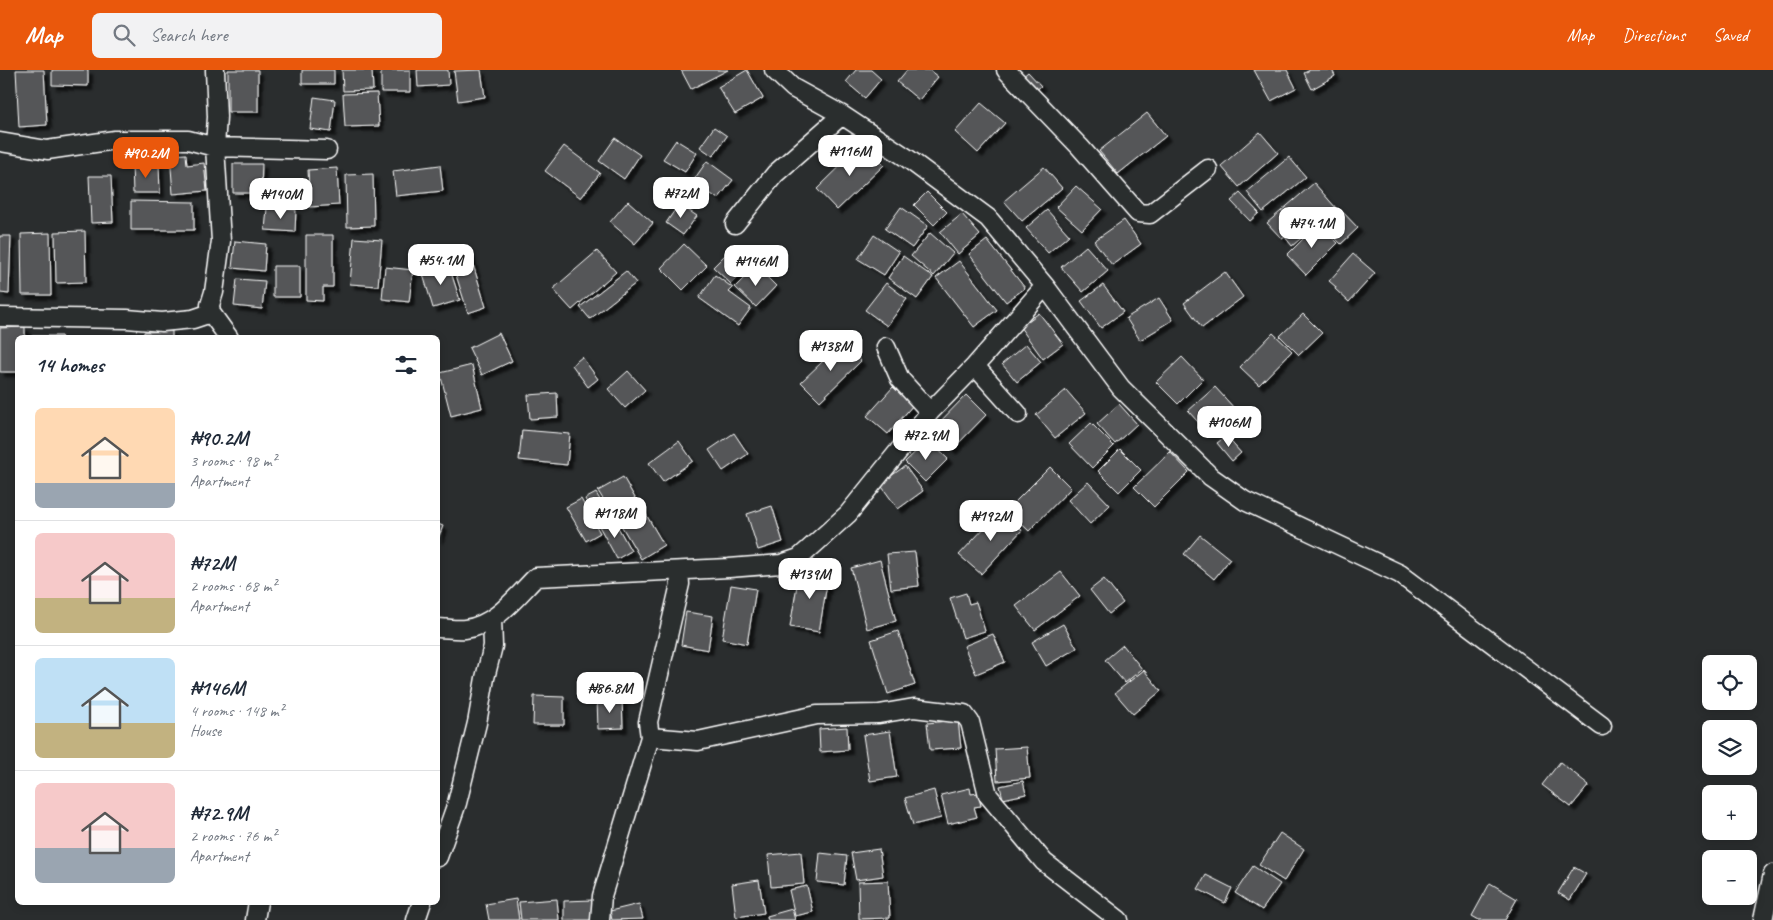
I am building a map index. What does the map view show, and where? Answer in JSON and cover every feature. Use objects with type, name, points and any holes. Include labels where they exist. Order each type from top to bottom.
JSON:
[{"type":"street","points":[[215,70],[217,117],[215,147],[221,241],[214,292],[210,305],[211,313],[228,335]]},
{"type":"street","points":[[774,70],[793,88],[842,115],[907,158],[988,218],[1045,286],[1121,388],[1211,477],[1245,501],[1400,574],[1602,726]]},
{"type":"street","points":[[1006,70],[1080,147],[1138,213],[1150,214],[1208,169]]},
{"type":"street","points":[[735,224],[775,174],[842,115]]},
{"type":"street","points":[[0,142],[48,150],[115,140],[188,140],[215,147],[327,150]]},
{"type":"street","points":[[440,628],[465,629],[487,623],[536,577],[679,571],[780,564],[799,558],[848,514],[930,412],[975,366],[1045,286]]},
{"type":"street","points":[[0,317],[127,319],[162,322],[193,319],[211,313]]},
{"type":"street","points":[[886,347],[900,378],[930,412]]},
{"type":"street","points":[[975,366],[1018,414]]},
{"type":"street","points":[[600,920],[602,896],[650,737],[648,722],[680,584],[679,571]]},
{"type":"street","points":[[440,851],[457,803],[478,723],[485,678],[493,646],[492,619]]},
{"type":"street","points":[[650,737],[698,741],[817,715],[879,714],[914,708],[964,714],[970,722],[988,795],[1044,862],[1120,920]]},
{"type":"street","points":[[1763,920],[1773,874]]},
{"type":"street","points":[[254,920],[257,905]]},
{"type":"street","points":[[416,920],[421,905]]},
{"type":"building","points":[[16,70],[44,70],[47,125],[19,127]]},
{"type":"building","points":[[52,70],[88,70],[88,86],[52,85]]},
{"type":"building","points":[[228,70],[258,70],[258,112],[228,112]]},
{"type":"building","points":[[302,70],[334,70],[334,84],[302,84]]},
{"type":"building","points":[[342,70],[372,70],[373,90],[343,91]]},
{"type":"building","points":[[381,70],[410,70],[410,92],[381,92]]},
{"type":"building","points":[[417,70],[448,70],[449,85],[418,87]]},
{"type":"building","points":[[481,70],[485,97],[458,101],[454,71]]},
{"type":"building","points":[[681,70],[728,70],[691,89]]},
{"type":"building","points":[[747,70],[763,98],[735,114],[718,87]]},
{"type":"building","points":[[856,70],[871,70],[881,79],[865,98],[846,82]]},
{"type":"building","points":[[907,70],[929,70],[938,77],[919,100],[897,82]]},
{"type":"building","points":[[1254,70],[1287,70],[1296,88],[1271,101]]},
{"type":"building","points":[[1310,70],[1332,70],[1335,76],[1312,89],[1304,73]]},
{"type":"building","points":[[1028,72],[1041,86],[1034,92],[1021,78]]},
{"type":"building","points":[[377,93],[379,126],[345,127],[343,94]]},
{"type":"building","points":[[314,97],[335,100],[331,132],[310,129]]},
{"type":"building","points":[[981,103],[1005,123],[978,153],[955,132]]},
{"type":"building","points":[[1147,113],[1166,136],[1118,174],[1099,151]]},
{"type":"building","points":[[714,127],[727,136],[713,156],[700,147]]},
{"type":"building","points":[[1260,132],[1278,153],[1239,187],[1221,166]]},
{"type":"building","points":[[615,138],[640,155],[624,179],[599,161]]},
{"type":"building","points":[[676,140],[697,153],[685,172],[663,159]]},
{"type":"building","points":[[863,144],[884,165],[837,210],[817,189]]},
{"type":"building","points":[[564,146],[600,173],[581,198],[545,171]]},
{"type":"building","points":[[186,154],[187,165],[204,163],[207,191],[173,194],[170,155]]},
{"type":"building","points":[[1289,157],[1306,177],[1263,212],[1247,192]]},
{"type":"building","points":[[707,161],[733,180],[718,199],[693,181]]},
{"type":"building","points":[[132,164],[159,164],[160,193],[133,193]]},
{"type":"building","points":[[233,164],[262,164],[261,193],[233,193]]},
{"type":"building","points":[[440,165],[443,191],[396,196],[393,171]]},
{"type":"building","points":[[1044,167],[1062,188],[1022,221],[1004,201]]},
{"type":"building","points":[[337,168],[339,205],[310,207],[308,170]]},
{"type":"building","points":[[373,174],[374,226],[347,227],[346,175]]},
{"type":"building","points":[[89,176],[111,176],[113,222],[91,223]]},
{"type":"building","points":[[1314,183],[1336,208],[1292,246],[1285,237],[1282,239],[1267,223]]},
{"type":"building","points":[[1076,186],[1102,209],[1082,230],[1056,207]]},
{"type":"building","points":[[927,192],[947,212],[934,225],[914,205]]},
{"type":"building","points":[[1240,193],[1259,213],[1250,221],[1231,201]]},
{"type":"building","points":[[131,201],[194,202],[194,230],[131,230]]},
{"type":"building","points":[[628,201],[653,223],[635,244],[610,222]]},
{"type":"building","points":[[679,204],[697,216],[683,235],[666,223]]},
{"type":"building","points":[[901,207],[928,226],[912,248],[885,229]]},
{"type":"building","points":[[267,208],[296,210],[295,232],[265,230]]},
{"type":"building","points":[[1340,209],[1358,228],[1341,244],[1323,225]]},
{"type":"building","points":[[1047,210],[1069,235],[1048,253],[1026,228]]},
{"type":"building","points":[[962,214],[980,235],[958,254],[940,232]]},
{"type":"building","points":[[1124,220],[1141,244],[1112,265],[1094,241]]},
{"type":"building","points":[[1318,224],[1338,243],[1306,275],[1287,255]]},
{"type":"building","points":[[85,231],[86,282],[56,283],[55,232]]},
{"type":"building","points":[[50,233],[51,295],[22,295],[21,234]]},
{"type":"building","points":[[930,233],[953,253],[934,276],[911,256]]},
{"type":"building","points":[[306,235],[333,235],[333,287],[323,287],[323,301],[306,300]]},
{"type":"building","points":[[874,235],[899,252],[884,275],[858,259]]},
{"type":"building","points":[[0,236],[11,236],[9,294],[0,293]]},
{"type":"building","points":[[354,238],[382,240],[378,286],[350,284]]},
{"type":"building","points":[[987,240],[1025,288],[1006,302],[969,254]]},
{"type":"building","points":[[235,241],[266,244],[264,271],[232,268]]},
{"type":"building","points":[[684,244],[707,266],[683,290],[661,268]]},
{"type":"building","points":[[1086,246],[1108,271],[1083,292],[1061,267]]},
{"type":"building","points":[[468,248],[486,307],[468,313],[449,253]]},
{"type":"building","points":[[597,251],[616,272],[572,310],[553,289]]},
{"type":"building","points":[[729,251],[746,268],[731,284],[713,267]]},
{"type":"building","points":[[1353,254],[1375,273],[1349,302],[1329,281]]},
{"type":"building","points":[[903,256],[933,277],[917,299],[888,278]]},
{"type":"building","points":[[959,261],[997,310],[974,327],[936,278]]},
{"type":"building","points":[[448,263],[460,300],[433,308],[422,271]]},
{"type":"building","points":[[273,266],[300,266],[300,297],[273,297]]},
{"type":"building","points":[[756,266],[776,286],[756,307],[735,287]]},
{"type":"building","points":[[385,267],[413,270],[409,302],[382,299]]},
{"type":"building","points":[[626,271],[636,283],[590,319],[580,307]]},
{"type":"building","points":[[1225,272],[1243,297],[1202,328],[1184,303]]},
{"type":"building","points":[[715,275],[733,288],[729,292],[751,308],[738,326],[699,298]]},
{"type":"building","points":[[237,279],[265,281],[262,309],[234,306]]},
{"type":"building","points":[[886,283],[907,299],[887,326],[865,310]]},
{"type":"building","points":[[1103,285],[1123,312],[1101,328],[1081,301]]},
{"type":"building","points":[[1159,298],[1173,320],[1140,340],[1126,318]]},
{"type":"building","points":[[1039,313],[1063,344],[1043,359],[1020,327]]},
{"type":"building","points":[[1303,314],[1322,333],[1299,355],[1280,336]]},
{"type":"building","points":[[25,327],[25,335],[15,335],[15,372],[0,372],[0,328]]},
{"type":"building","points":[[172,331],[172,335],[144,335],[144,332]]},
{"type":"building","points":[[499,333],[512,361],[482,375],[469,348]]},
{"type":"building","points":[[1273,333],[1292,351],[1259,385],[1240,367]]},
{"type":"building","points":[[843,342],[861,361],[820,401],[801,382]]},
{"type":"building","points":[[1026,344],[1041,362],[1017,382],[1002,364]]},
{"type":"building","points":[[582,357],[598,379],[588,387],[572,365]]},
{"type":"building","points":[[1182,357],[1203,379],[1178,404],[1156,382]]},
{"type":"building","points":[[472,365],[482,408],[451,416],[440,373]]},
{"type":"building","points":[[628,371],[645,390],[625,408],[608,389]]},
{"type":"building","points":[[893,387],[913,405],[888,434],[867,416]]},
{"type":"building","points":[[1215,387],[1235,409],[1208,433],[1188,411]]},
{"type":"building","points":[[1066,390],[1086,413],[1055,438],[1036,415]]},
{"type":"building","points":[[557,393],[558,417],[530,419],[528,395]]},
{"type":"building","points":[[966,395],[986,415],[952,450],[932,430]]},
{"type":"building","points":[[1119,404],[1137,424],[1115,444],[1097,424]]},
{"type":"building","points":[[1091,423],[1114,446],[1092,468],[1069,444]]},
{"type":"building","points":[[522,430],[570,434],[567,465],[519,460]]},
{"type":"building","points":[[734,433],[748,454],[723,471],[709,450]]},
{"type":"building","points":[[1226,436],[1241,453],[1232,461],[1217,443]]},
{"type":"building","points":[[928,440],[948,459],[925,482],[905,462]]},
{"type":"building","points":[[679,441],[693,461],[663,482],[649,463]]},
{"type":"building","points":[[1120,449],[1141,470],[1119,492],[1098,471]]},
{"type":"building","points":[[1170,452],[1189,472],[1154,507],[1134,487]]},
{"type":"building","points":[[905,466],[923,491],[898,509],[880,484]]},
{"type":"building","points":[[1050,467],[1071,488],[1029,531],[1007,510]]},
{"type":"building","points":[[623,477],[635,498],[611,512],[598,491]]},
{"type":"building","points":[[1088,482],[1110,505],[1090,524],[1068,500]]},
{"type":"building","points":[[596,493],[609,515],[598,522],[585,499]]},
{"type":"building","points":[[581,499],[600,533],[586,541],[566,507]]},
{"type":"building","points":[[641,506],[664,545],[641,559],[618,520]]},
{"type":"building","points":[[772,506],[783,542],[758,550],[747,514]]},
{"type":"building","points":[[1001,510],[1022,530],[981,574],[959,555]]},
{"type":"building","points":[[613,518],[631,551],[617,559],[599,526]]},
{"type":"building","points":[[1200,535],[1230,559],[1214,579],[1184,554]]},
{"type":"building","points":[[915,552],[919,586],[891,589],[887,554]]},
{"type":"building","points":[[880,560],[896,621],[867,629],[851,568]]},
{"type":"building","points":[[800,567],[829,572],[819,632],[790,627]]},
{"type":"building","points":[[1061,572],[1080,596],[1035,630],[1016,606]]},
{"type":"building","points":[[1104,579],[1123,603],[1109,614],[1090,590]]},
{"type":"building","points":[[731,585],[756,589],[747,644],[722,639]]},
{"type":"building","points":[[966,593],[969,604],[976,602],[985,631],[963,638],[950,598]]},
{"type":"building","points":[[686,612],[713,616],[708,650],[681,645]]},
{"type":"building","points":[[1063,624],[1077,648],[1046,666],[1032,642]]},
{"type":"building","points":[[898,631],[915,685],[888,694],[871,640]]},
{"type":"building","points":[[993,634],[1005,662],[976,674],[964,646]]},
{"type":"building","points":[[1123,645],[1142,669],[1125,683],[1105,660]]},
{"type":"building","points":[[1144,670],[1161,691],[1133,714],[1115,693]]},
{"type":"building","points":[[534,696],[564,697],[564,725],[533,725]]},
{"type":"building","points":[[622,698],[623,728],[598,729],[597,699]]},
{"type":"building","points":[[958,720],[961,748],[930,750],[927,723]]},
{"type":"building","points":[[847,727],[848,750],[820,752],[819,729]]},
{"type":"building","points":[[890,731],[897,777],[870,781],[863,735]]},
{"type":"building","points":[[1027,747],[1030,778],[997,781],[995,749]]},
{"type":"building","points":[[1560,762],[1589,785],[1571,807],[1542,785]]},
{"type":"building","points":[[1023,781],[1026,794],[1003,799],[1000,786]]},
{"type":"building","points":[[970,788],[971,794],[978,793],[981,806],[974,807],[977,817],[948,824],[941,795]]},
{"type":"building","points":[[934,790],[941,818],[913,825],[905,798]]},
{"type":"building","points":[[1280,833],[1304,849],[1284,881],[1259,865]]},
{"type":"building","points":[[879,849],[883,876],[856,880],[851,853]]},
{"type":"building","points":[[801,852],[804,884],[771,887],[768,855]]},
{"type":"building","points":[[820,853],[847,856],[844,885],[817,882]]},
{"type":"building","points":[[1253,866],[1280,884],[1262,910],[1235,893]]},
{"type":"building","points":[[1574,867],[1586,874],[1570,900],[1558,893]]},
{"type":"building","points":[[1206,875],[1232,888],[1225,903],[1198,889]]},
{"type":"building","points":[[759,880],[764,913],[736,917],[732,884]]},
{"type":"building","points":[[888,881],[890,918],[859,919],[858,882]]},
{"type":"building","points":[[1490,883],[1517,899],[1505,920],[1479,920],[1472,916]]},
{"type":"building","points":[[807,886],[813,912],[795,916],[789,890]]},
{"type":"building","points":[[516,899],[519,920],[489,920],[486,904]]},
{"type":"building","points":[[557,899],[559,920],[521,920],[519,902]]},
{"type":"building","points":[[593,900],[593,920],[564,920],[564,901]]},
{"type":"building","points":[[639,904],[643,919],[612,920],[610,911]]},
{"type":"building","points":[[792,909],[795,920],[768,920],[767,916]]}]
